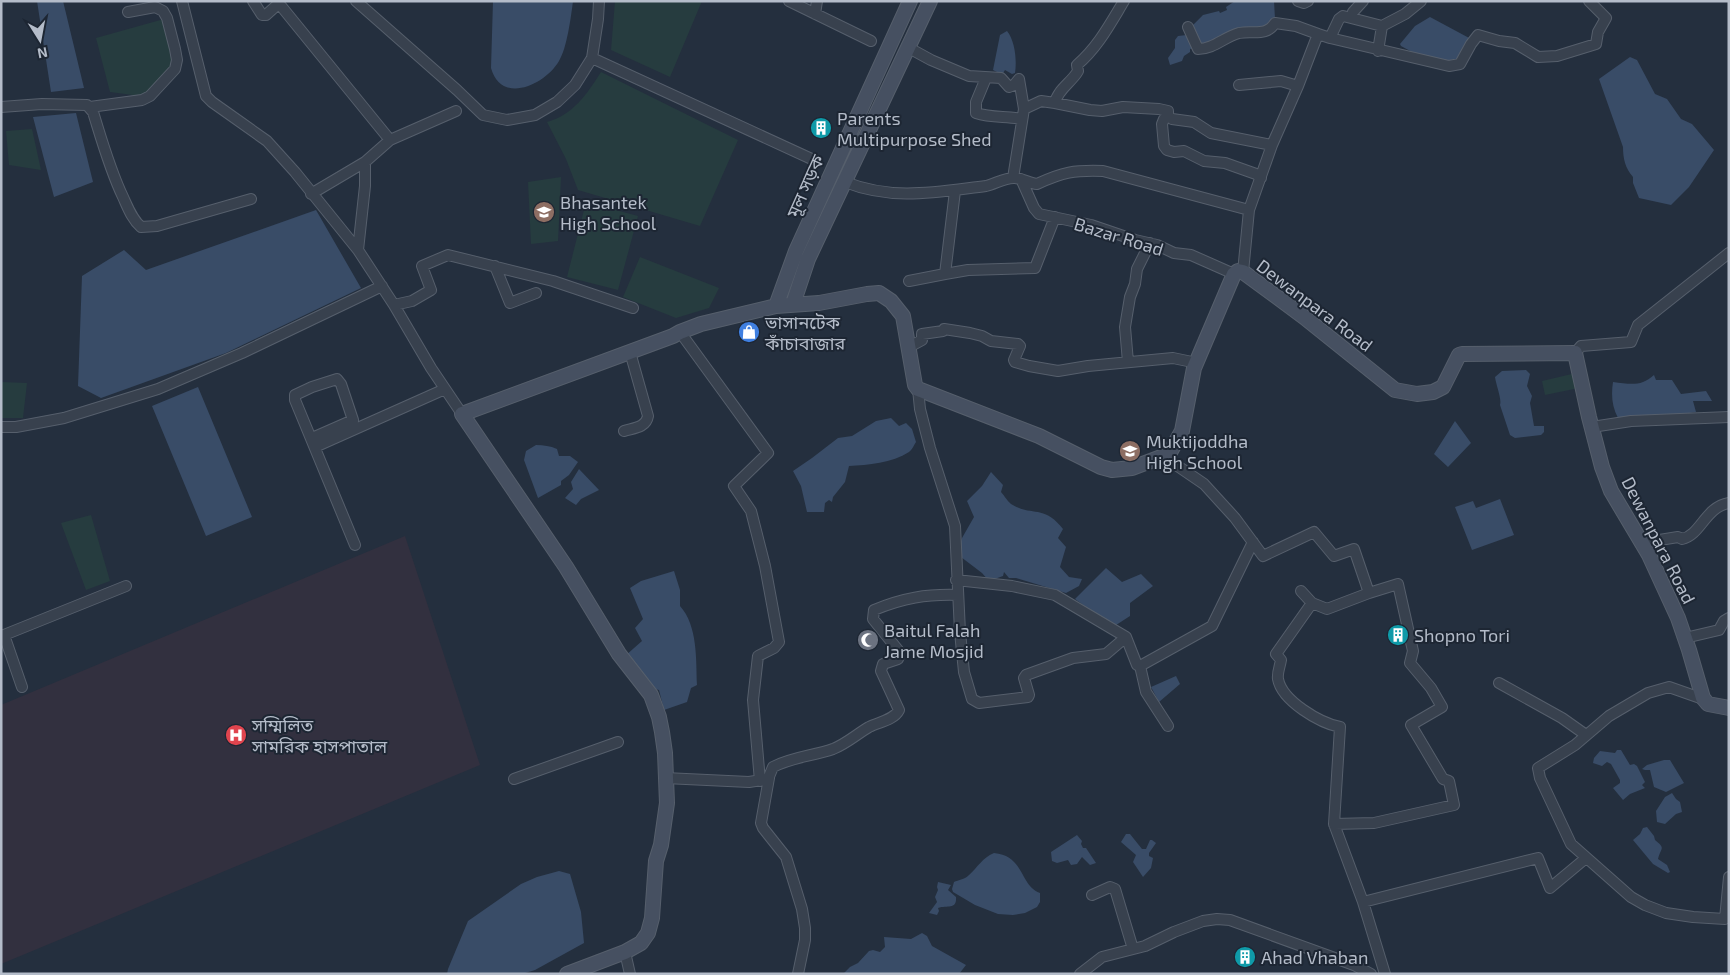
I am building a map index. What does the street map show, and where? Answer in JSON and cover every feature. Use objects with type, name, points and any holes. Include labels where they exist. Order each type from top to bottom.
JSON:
[{"type":"street","points":[[182,1],[206,96],[267,141],[295,172],[358,250],[445,389],[566,567],[620,654],[651,695],[662,732],[665,752],[666,803],[665,825],[656,861],[648,934],[641,943],[625,952],[567,974]]},
{"type":"street","points":[[253,1],[262,14],[266,14],[276,6],[281,6],[390,140]]},
{"type":"street","points":[[356,1],[483,115],[507,120],[535,115],[556,102],[575,84],[592,58],[599,1]]},
{"type":"street","points":[[789,1],[871,41]]},
{"type":"street","points":[[815,14],[817,1]]},
{"type":"street","name":"মূল সড়ক","points":[[776,306],[796,251],[910,1]]},
{"type":"street","name":"মূল সড়ক","points":[[793,304],[808,259],[930,1]]},
{"type":"street","points":[[1055,103],[1056,97],[1073,80],[1078,71],[1077,65],[1087,56],[1107,31],[1124,1]]},
{"type":"street","points":[[1298,1],[1304,3],[1308,1]]},
{"type":"street","points":[[1351,18],[1363,1]]},
{"type":"street","points":[[1330,38],[1339,19],[1343,16],[1382,26],[1405,14],[1421,1]]},
{"type":"street","points":[[1188,27],[1198,49],[1215,46],[1235,34],[1248,31],[1265,32],[1270,30],[1276,23],[1290,25],[1378,51],[1456,66],[1460,64],[1478,35],[1515,44],[1538,57],[1557,56],[1596,44],[1598,32],[1606,18],[1589,1]]},
{"type":"street","points":[[1,107],[42,104],[90,107],[142,100],[150,96],[175,69],[177,60],[167,18],[163,11],[155,7],[128,12]]},
{"type":"street","points":[[1378,51],[1382,26]]},
{"type":"street","points":[[1239,273],[1249,210],[1272,145],[1318,34]]},
{"type":"street","points":[[909,48],[969,76],[1001,78],[1009,87],[1014,85],[1019,79],[1023,114],[1017,178]]},
{"type":"street","points":[[592,58],[816,161]]},
{"type":"street","points":[[877,74],[892,80]]},
{"type":"street","points":[[986,78],[976,102],[976,113],[987,117],[1023,114],[1041,100],[1096,110],[1123,107],[1158,109],[1168,111],[1168,116],[1172,119],[1194,122],[1211,133],[1272,145]]},
{"type":"street","points":[[1239,85],[1281,81],[1298,86]]},
{"type":"street","points":[[90,107],[112,172],[128,209],[136,223],[141,227],[157,226],[251,199]]},
{"type":"street","points":[[311,194],[364,162],[390,140],[456,111]]},
{"type":"street","points":[[1168,116],[1162,124],[1164,146],[1167,150],[1184,152],[1204,161],[1225,163],[1256,174],[1261,178]]},
{"type":"street","points":[[358,250],[366,186],[364,162]]},
{"type":"street","points":[[845,182],[863,189],[887,194],[912,194],[955,191],[991,185],[1017,178],[1038,184],[1060,174],[1103,171],[1249,210]]},
{"type":"street","name":"Bazar Road","points":[[1017,178],[1039,214],[1091,225],[1135,240],[1150,243],[1174,253],[1191,255],[1239,273]]},
{"type":"street","points":[[945,274],[955,191]]},
{"type":"street","points":[[909,281],[968,270],[1035,268],[1055,217]]},
{"type":"street","points":[[1128,362],[1125,327],[1130,297],[1137,270],[1150,243]]},
{"type":"street","points":[[1575,353],[1581,346],[1631,342],[1638,325],[1729,253]]},
{"type":"street","points":[[394,305],[412,301],[431,290],[422,266],[448,255],[553,281],[633,308]]},
{"type":"street","points":[[495,266],[510,303],[536,293]]},
{"type":"street","name":"Dewanpara Road","points":[[918,389],[1039,436],[1101,467],[1112,470],[1132,468],[1168,454],[1182,431],[1197,362],[1239,273],[1304,317],[1395,390],[1417,394],[1433,392],[1442,387],[1459,356],[1462,354],[1575,353],[1602,468],[1611,491],[1641,543],[1678,618],[1703,699]]},
{"type":"street","points":[[1,427],[16,427],[64,418],[158,388],[242,353],[382,286]]},
{"type":"street","points":[[462,414],[701,324],[776,306],[819,303],[879,293],[891,300],[903,316],[915,386],[918,389],[920,409],[955,526],[956,580],[964,672],[972,699],[979,703],[1028,697],[1024,678],[1026,675],[1073,658],[1106,654],[1126,637]]},
{"type":"street","points":[[909,347],[922,340],[922,334],[943,331],[944,329],[982,336],[991,341],[1018,344],[1020,346],[1014,360],[1015,362],[1042,368],[1065,370],[1173,358],[1197,362]]},
{"type":"street","points":[[680,332],[768,453],[734,486],[751,511],[765,566],[779,642],[774,648],[758,656],[753,700],[764,780],[761,823],[786,857],[802,909],[805,940],[798,974]]},
{"type":"street","points":[[624,432],[644,425],[648,416],[630,352]]},
{"type":"street","points":[[314,442],[353,420],[341,384],[337,380],[312,387],[296,395],[295,400],[355,545]]},
{"type":"street","points":[[314,442],[445,389]]},
{"type":"street","points":[[1592,427],[1632,421],[1729,417]]},
{"type":"street","points":[[1163,456],[1204,484],[1236,518],[1263,556],[1314,532],[1334,556],[1354,549],[1369,593]]},
{"type":"street","points":[[1641,543],[1678,536],[1682,539],[1688,538],[1711,510],[1729,503]]},
{"type":"street","points":[[1140,666],[1212,626],[1253,542]]},
{"type":"street","points":[[956,580],[1012,586],[1055,595],[1126,637],[1137,665],[1140,666],[1146,692],[1168,726]]},
{"type":"street","points":[[1301,591],[1312,603],[1327,609],[1398,584],[1413,651],[1410,663],[1431,688],[1442,707],[1411,725],[1444,779],[1449,782],[1454,805],[1374,823],[1334,824]]},
{"type":"street","points":[[22,687],[4,635],[126,586]]},
{"type":"street","points":[[764,780],[773,767],[835,748],[869,727],[897,714],[899,710],[897,704],[881,671],[881,667],[883,664],[898,659],[898,650],[873,619],[874,610],[899,601],[934,594],[958,595]]},
{"type":"street","points":[[1312,603],[1276,654],[1281,660],[1277,678],[1283,693],[1311,715],[1323,722],[1340,727],[1334,824],[1363,902],[1385,974]]},
{"type":"street","points":[[1685,638],[1719,630],[1724,621],[1729,618]]},
{"type":"street","points":[[1499,683],[1562,718],[1586,735],[1582,740]]},
{"type":"street","points":[[1727,710],[1669,687],[1648,694],[1608,716],[1582,740],[1538,768],[1540,778],[1570,844],[1631,897],[1645,906],[1666,913],[1693,918],[1725,919],[1729,877]]},
{"type":"street","points":[[514,779],[618,742]]},
{"type":"street","points":[[665,778],[764,780]]},
{"type":"street","points":[[1363,902],[1538,858],[1550,888],[1586,858]]},
{"type":"street","points":[[1092,895],[1110,887],[1115,889],[1133,949]]},
{"type":"street","points":[[1080,974],[1102,957],[1145,946],[1174,932],[1203,921],[1216,919],[1230,920],[1354,964],[1370,974]]},
{"type":"street","points":[[625,952],[630,974]]},
{"type":"shaded area","name":"সম্মিলিত সামরিক হাসপাতাল","points":[[405,536],[480,765],[1,964],[1,705]]},
{"type":"green space","points":[[615,1],[702,1],[670,77],[611,50]]},
{"type":"green space","points":[[164,19],[176,59],[148,97],[110,92],[96,38]]},
{"type":"green space","points":[[601,72],[738,140],[700,226],[578,190],[566,159],[547,122],[572,109],[585,96]]},
{"type":"green space","points":[[32,129],[41,170],[9,165],[6,131]]},
{"type":"green space","name":"Bhasantek High School","points":[[561,177],[558,241],[531,244],[528,182]]},
{"type":"green space","points":[[586,202],[638,216],[618,290],[567,277]]},
{"type":"green space","points":[[640,257],[719,288],[709,308],[676,318],[623,297]]},
{"type":"green space","points":[[1576,373],[1579,388],[1545,395],[1542,381]]},
{"type":"green space","points":[[1,382],[27,383],[23,418],[1,418]]},
{"type":"green space","points":[[91,515],[110,581],[86,590],[61,523]]},
{"type":"water","points":[[37,1],[63,1],[84,88],[51,92]]},
{"type":"water","points":[[493,1],[573,1],[562,55],[552,70],[534,84],[513,88],[504,86],[496,79],[491,68]]},
{"type":"water","points":[[1235,1],[1274,1],[1275,19],[1271,27],[1198,45],[1192,26],[1203,15],[1219,11],[1220,13],[1227,10],[1226,7]]},
{"type":"water","points":[[1430,17],[1471,39],[1459,58],[1437,60],[1421,56],[1401,46],[1400,44],[1415,26]]},
{"type":"water","points":[[1007,31],[1014,45],[1016,62],[1015,73],[1012,74],[1005,70],[1003,73],[999,73],[993,70],[1000,35]]},
{"type":"water","points":[[1187,35],[1194,48],[1190,49],[1190,52],[1184,56],[1182,61],[1170,65],[1168,58],[1175,48],[1175,40],[1178,36]]},
{"type":"water","points":[[1630,57],[1637,60],[1655,94],[1667,99],[1681,119],[1692,124],[1714,150],[1689,187],[1671,205],[1639,198],[1633,183],[1633,177],[1625,163],[1623,147],[1599,79]]},
{"type":"water","points":[[76,113],[93,182],[54,197],[33,117]]},
{"type":"water","points":[[316,210],[361,288],[226,353],[101,398],[78,386],[82,276],[124,250],[146,270]]},
{"type":"water","points":[[1526,370],[1530,374],[1527,386],[1532,396],[1530,403],[1534,426],[1544,426],[1544,432],[1541,435],[1515,438],[1510,435],[1500,405],[1500,396],[1495,377],[1502,371]]},
{"type":"water","points":[[1654,375],[1656,380],[1672,380],[1681,394],[1706,391],[1712,401],[1693,401],[1696,412],[1618,418],[1612,401],[1613,382],[1640,383]]},
{"type":"water","points":[[198,387],[252,517],[206,536],[152,406]]},
{"type":"water","points":[[891,418],[899,426],[906,423],[912,429],[916,442],[911,450],[902,456],[888,461],[849,466],[845,482],[833,497],[832,502],[829,500],[825,503],[824,512],[807,512],[801,486],[793,471],[838,438],[852,436],[876,421]]},
{"type":"water","points":[[1455,421],[1471,443],[1448,467],[1434,454]]},
{"type":"water","points":[[536,445],[557,449],[559,456],[570,456],[578,462],[569,475],[561,481],[561,485],[538,498],[524,460],[526,451]]},
{"type":"water","points":[[579,469],[599,490],[581,499],[576,505],[565,498],[573,489],[571,482]]},
{"type":"water","points":[[991,472],[1003,485],[1001,492],[1011,504],[1018,508],[1050,516],[1063,529],[1058,538],[1066,547],[1060,567],[1069,577],[1082,579],[1079,586],[1066,593],[1016,578],[1009,578],[1004,572],[1003,576],[989,581],[982,573],[957,554],[962,538],[974,517],[967,501],[982,486]]},
{"type":"water","points":[[1500,499],[1514,535],[1472,550],[1455,507],[1473,501],[1476,508]]},
{"type":"water","points":[[1106,568],[1122,582],[1141,574],[1153,586],[1130,603],[1130,616],[1113,627],[1075,599]]},
{"type":"water","points":[[674,571],[680,590],[680,606],[686,614],[693,633],[697,685],[691,688],[687,702],[664,710],[659,690],[650,688],[625,656],[642,641],[635,628],[643,619],[630,588],[641,581]]},
{"type":"water","points":[[1176,676],[1180,684],[1159,702],[1151,687]]},
{"type":"water","points":[[1617,750],[1621,750],[1630,765],[1634,764],[1637,766],[1645,782],[1642,785],[1645,788],[1630,794],[1623,800],[1613,788],[1620,783],[1620,780],[1611,764],[1607,762],[1602,766],[1593,763],[1594,758],[1600,751],[1615,753]]},
{"type":"water","points":[[1670,760],[1684,783],[1666,792],[1654,787],[1650,770],[1642,769],[1647,765]]},
{"type":"water","points":[[1672,793],[1680,802],[1682,812],[1676,814],[1665,824],[1657,822],[1656,811],[1665,797]]},
{"type":"water","points":[[1647,827],[1662,847],[1658,859],[1667,865],[1670,872],[1668,873],[1653,864],[1633,840],[1640,834],[1643,828]]},
{"type":"water","points":[[1126,834],[1130,834],[1142,849],[1146,849],[1150,840],[1156,843],[1149,853],[1149,856],[1153,858],[1151,868],[1143,877],[1133,862],[1136,855],[1121,842]]},
{"type":"water","points":[[1077,835],[1082,841],[1083,848],[1086,848],[1096,863],[1090,865],[1082,857],[1077,864],[1071,865],[1068,860],[1057,863],[1052,861],[1051,852]]},
{"type":"water","points":[[994,853],[1011,859],[1017,865],[1028,884],[1040,893],[1040,902],[1037,907],[1025,913],[1013,915],[998,914],[975,905],[953,892],[954,882],[968,876],[983,860]]},
{"type":"water","points":[[559,871],[570,874],[581,912],[584,943],[535,970],[522,974],[447,974],[468,921],[521,884]]},
{"type":"water","points":[[938,882],[951,885],[948,890],[956,897],[956,901],[951,906],[938,908],[937,915],[929,913],[937,902],[935,897],[938,890]]},
{"type":"water","points":[[922,933],[927,936],[932,946],[966,965],[959,974],[843,974],[850,967],[858,963],[869,951],[880,952],[885,947],[884,937],[911,939]]},
{"type":"place","name":"Parents Multipurpose Shed","points":[[821,128]]},
{"type":"place","name":"Bhasantek High School","points":[[544,212]]},
{"type":"place","name":"ভাসানটেক কাঁচাবাজার","points":[[749,332]]},
{"type":"place","name":"Muktijoddha High School","points":[[1130,451]]},
{"type":"place","name":"Shopno Tori","points":[[1398,635]]},
{"type":"place","name":"Baitul Falah Jame Mosjid","points":[[868,640]]},
{"type":"place","name":"সম্মিলিত সামরিক হাসপাতাল","points":[[236,735]]},
{"type":"place","name":"Ahad Vhaban","points":[[1245,957]]}]
